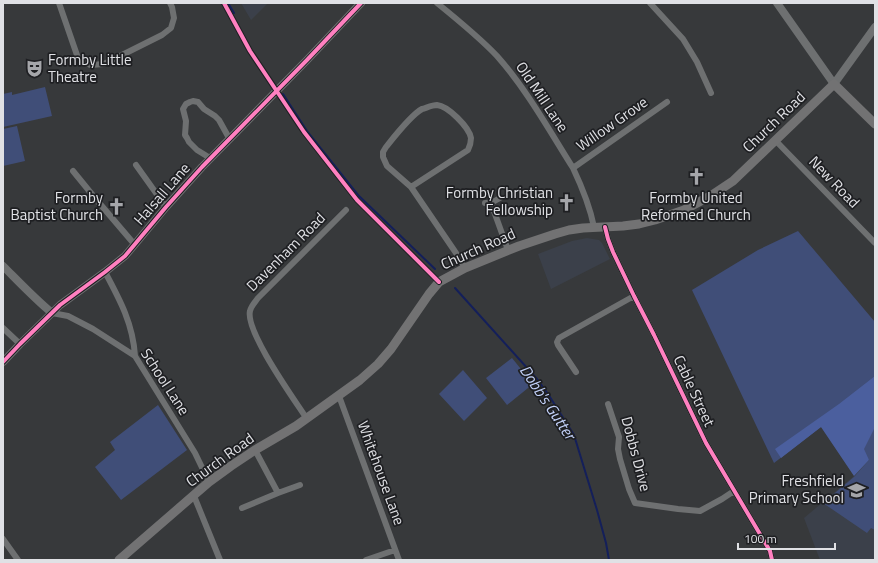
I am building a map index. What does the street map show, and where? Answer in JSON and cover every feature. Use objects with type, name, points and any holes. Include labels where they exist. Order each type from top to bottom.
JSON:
[{"type":"main road","points":[[834,84],[875,124]]},
{"type":"main road","name":"Church Road","points":[[119,560],[209,482],[230,466],[296,426],[369,373],[400,337],[429,294],[439,282],[465,268],[508,250],[555,234],[569,230],[594,227],[630,225],[655,220],[684,210],[712,195],[733,180],[834,84]]},
{"type":"street","points":[[59,3],[78,58],[90,65],[104,64],[166,32],[171,28],[174,18],[170,3]]},
{"type":"street","name":"Halsall Lane","points":[[3,362],[60,305],[125,256],[210,158],[361,3]]},
{"type":"street","name":"Old Mill Lane","points":[[437,3],[478,38],[521,85],[573,168],[590,209],[594,227]]},
{"type":"street","points":[[650,3],[683,39],[697,62],[711,93]]},
{"type":"street","points":[[777,3],[834,84],[875,27]]},
{"type":"street","points":[[210,158],[197,150],[189,142],[185,135],[186,120],[183,109],[186,104],[193,101],[198,102],[204,109],[219,120],[229,138]]},
{"type":"street","name":"Willow Grove","points":[[573,168],[667,102]]},
{"type":"street","points":[[411,188],[468,150],[471,143],[471,137],[468,130],[454,113],[445,108],[436,105],[414,114],[386,147],[383,157],[387,166],[411,188],[439,227],[465,268]]},
{"type":"street","name":"New Road","points":[[775,140],[875,243]]},
{"type":"street","points":[[136,165],[166,207]]},
{"type":"street","points":[[73,170],[135,245]]},
{"type":"street","points":[[500,198],[488,203],[508,250]]},
{"type":"street","name":"Davenham Road","points":[[306,419],[258,340],[252,326],[250,312],[253,304],[258,298],[346,210]]},
{"type":"street","name":"Cable Street","points":[[605,227],[608,240],[634,296],[706,443],[770,551],[772,560]]},
{"type":"street","points":[[3,266],[17,281],[52,312]]},
{"type":"street","points":[[105,272],[127,317],[134,342],[135,356]]},
{"type":"street","points":[[576,372],[558,345],[557,342],[559,338],[634,296]]},
{"type":"street","name":"School Lane","points":[[52,312],[68,316],[93,329],[135,356],[195,453],[209,482]]},
{"type":"street","points":[[3,328],[20,344]]},
{"type":"street","name":"Whitehouse Lane","points":[[339,396],[399,560]]},
{"type":"street","name":"Dobbs Drive","points":[[608,404],[620,437],[618,449],[620,459],[635,503],[678,509],[700,510],[734,491]]},
{"type":"street","points":[[255,450],[278,493]]},
{"type":"street","points":[[242,508],[300,485]]},
{"type":"street","points":[[194,496],[220,560]]},
{"type":"street","points":[[3,539],[18,560]]},
{"type":"street","points":[[366,560],[395,550]]},
{"type":"shaded area","points":[[241,3],[268,3],[251,20]]},
{"type":"shaded area","points":[[45,87],[52,116],[3,127],[3,94],[12,92],[12,95]]},
{"type":"shaded area","points":[[17,126],[25,161],[3,166],[3,129]]},
{"type":"shaded area","points":[[798,231],[875,322],[875,530],[871,528],[867,533],[823,503],[854,477],[869,460],[821,427],[774,463],[692,290],[758,250]]},
{"type":"shaded area","points":[[587,238],[599,240],[610,259],[551,289],[538,254],[572,241]]},
{"type":"shaded area","points":[[512,358],[533,384],[507,405],[486,378]]},
{"type":"shaded area","points":[[463,370],[487,398],[464,421],[439,394]]},
{"type":"shaded area","points":[[875,376],[875,427],[864,449],[869,460],[854,476],[821,427],[781,458],[775,449],[839,404]]},
{"type":"shaded area","points":[[158,405],[187,450],[121,500],[95,467],[115,450],[110,442]]},
{"type":"shaded area","name":"Freshfield Primary School","points":[[821,427],[875,465],[875,560],[820,560],[804,518],[854,476]]},
{"type":"waterway","name":"Dobb's Gutter","points":[[228,3],[234,13]]},
{"type":"waterway","name":"Dobb's Gutter","points":[[283,94],[307,131],[359,196],[435,269]]},
{"type":"waterway","name":"Dobb's Gutter","points":[[455,288],[537,379],[574,435],[597,510],[609,560]]},
{"type":"cycle path","points":[[224,3],[250,51],[304,132],[357,200],[439,282]]},
{"type":"cycle path","points":[[3,362],[60,305],[125,256],[202,167],[361,3]]},
{"type":"cycle path","points":[[605,227],[613,252],[706,443],[770,551],[772,560]]},
{"type":"place","name":"Formby Little Theatre","points":[[35,69]]},
{"type":"place","name":"Formby United Reformed Church","points":[[696,177]]},
{"type":"place","name":"Formby Christian Fellowship","points":[[566,202]]},
{"type":"place","name":"Formby Baptist Church","points":[[116,207]]},
{"type":"place","name":"Freshfield Primary School","points":[[857,490]]}]
